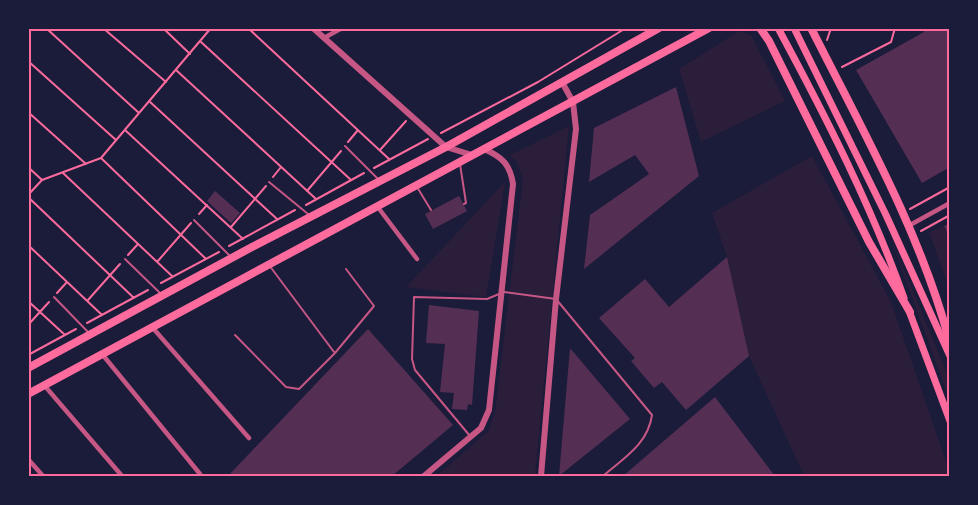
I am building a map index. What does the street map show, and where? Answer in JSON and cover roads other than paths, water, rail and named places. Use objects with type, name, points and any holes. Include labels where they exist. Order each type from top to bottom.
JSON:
[{"type":"main road","points":[[28,368],[310,216],[446,147],[659,28]]},
{"type":"main road","points":[[28,394],[709,28]]},
{"type":"main road","points":[[760,28],[769,41],[869,242],[909,312]]},
{"type":"main road","points":[[778,28],[810,87],[874,222],[950,421]]},
{"type":"main road","points":[[794,28],[886,215],[950,357]]},
{"type":"main road","points":[[811,28],[910,225],[930,275],[950,343]]},
{"type":"street","points":[[313,28],[446,147],[472,155]]},
{"type":"street","points":[[324,38],[342,28]]},
{"type":"street","points":[[541,477],[556,299],[576,129],[573,102],[562,82]]},
{"type":"street","points":[[424,477],[481,428],[489,410],[512,174],[503,159],[484,149]]},
{"type":"street","points":[[910,225],[950,203]]},
{"type":"street","points":[[376,205],[417,259]]},
{"type":"street","points":[[152,327],[249,438]]},
{"type":"street","points":[[102,354],[200,474]]},
{"type":"street","points":[[44,385],[123,477]]},
{"type":"street","points":[[28,459],[43,477]]},
{"type":"lane","points":[[345,146],[380,181]]},
{"type":"lane","points":[[459,162],[466,202],[464,204]]},
{"type":"lane","points":[[269,182],[310,216]]},
{"type":"lane","points":[[416,185],[431,210]]},
{"type":"lane","points":[[194,220],[232,258]]},
{"type":"lane","points":[[125,259],[162,295]]},
{"type":"lane","points":[[268,263],[335,353]]},
{"type":"lane","points":[[235,334],[286,387],[299,389],[335,353],[374,306],[346,269]]},
{"type":"lane","points":[[471,437],[416,370],[412,359],[414,297],[487,299],[502,291],[556,299],[652,415],[649,433],[641,444],[603,477]]},
{"type":"lane","points":[[54,297],[89,334]]}]
